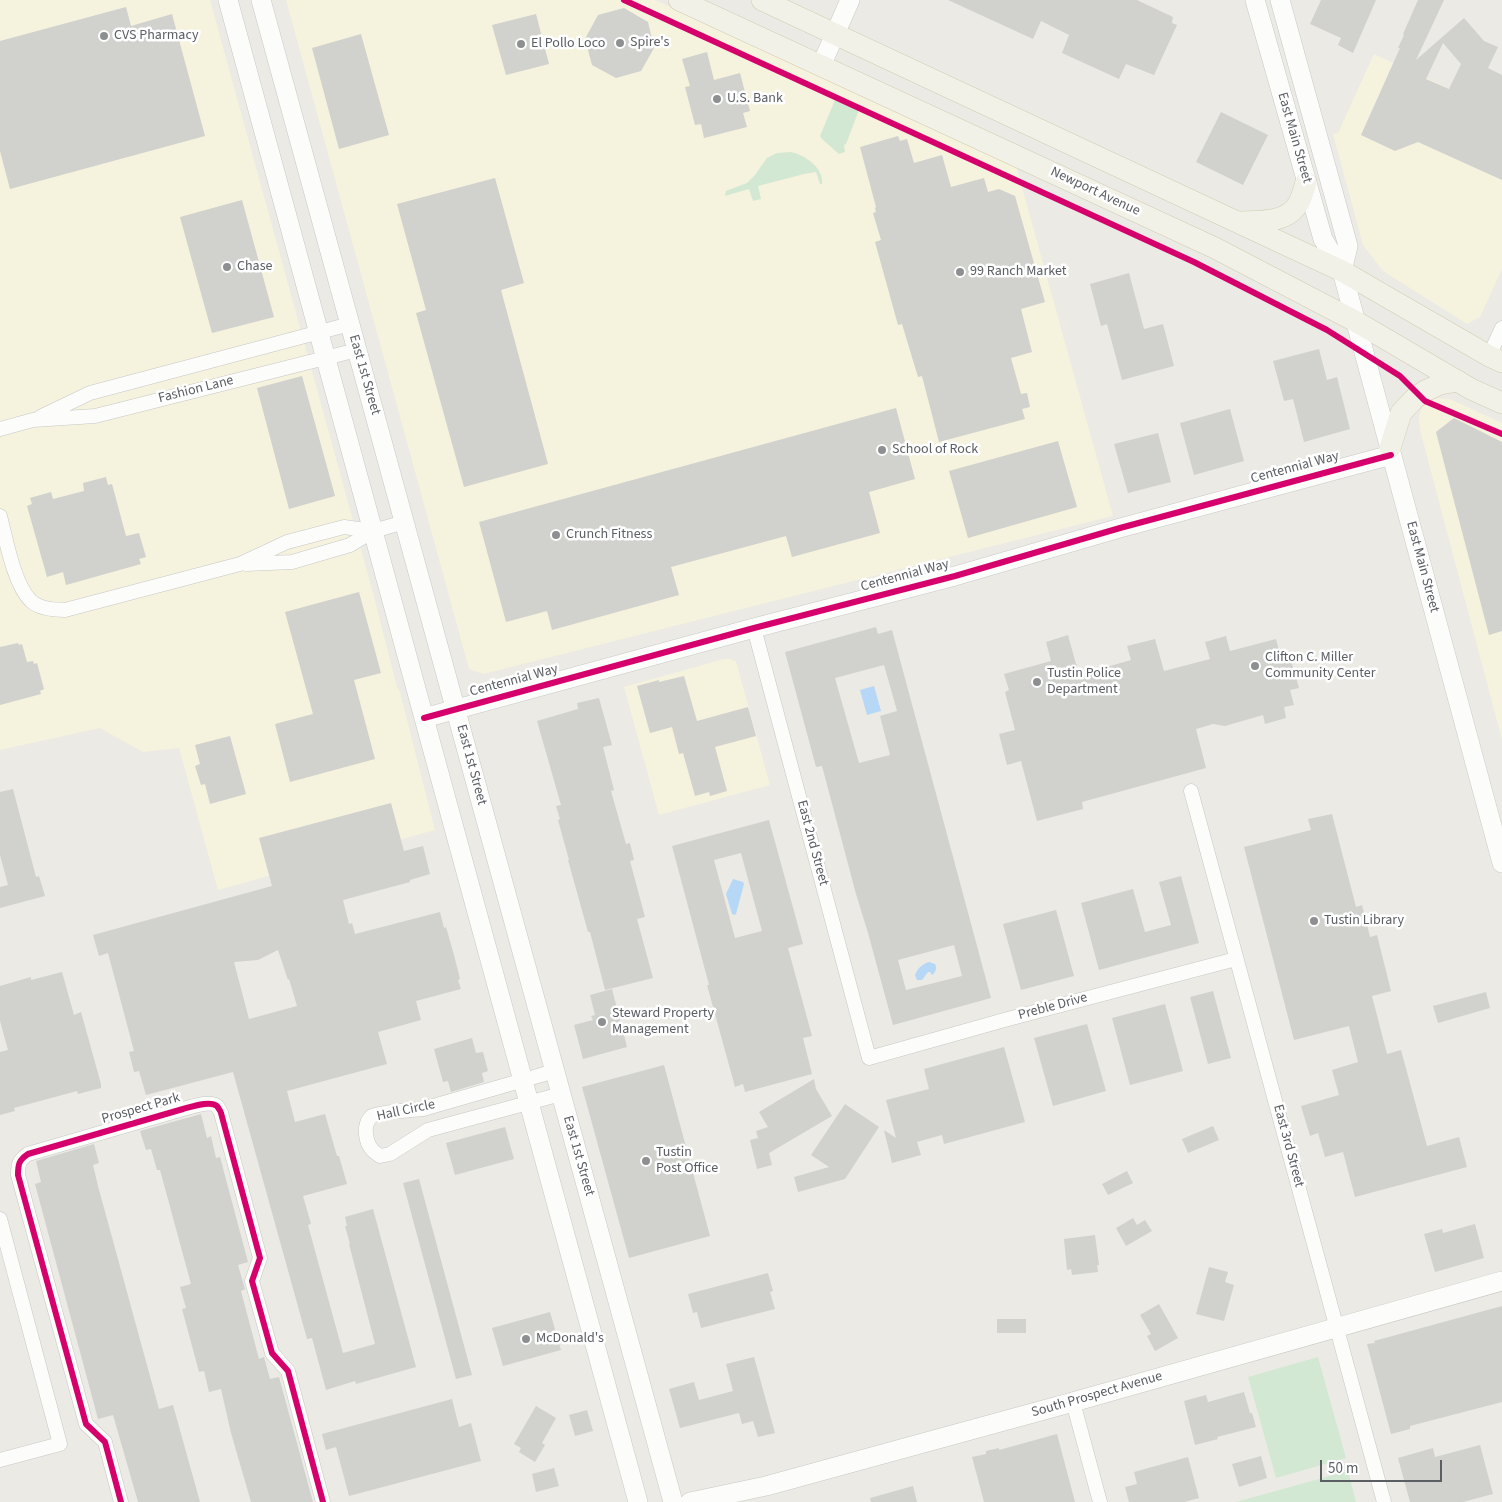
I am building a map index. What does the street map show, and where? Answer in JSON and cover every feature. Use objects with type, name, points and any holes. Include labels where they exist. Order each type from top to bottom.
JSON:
[{"type":"main road","points":[[228,0],[638,1502]]},
{"type":"main road","name":"East 1st Street","points":[[261,0],[673,1502]]},
{"type":"main road","name":"Newport Avenue","points":[[679,0],[1215,248],[1355,321],[1471,389],[1502,403]]},
{"type":"main road","points":[[762,0],[1342,271],[1496,359]]},
{"type":"main road","points":[[821,66],[850,0]]},
{"type":"main road","name":"East Main Street","points":[[1256,0],[1323,239],[1342,271],[1502,863]]},
{"type":"main road","name":"East Main Street","points":[[1280,0],[1348,246],[1342,271]]},
{"type":"main road","points":[[1124,206],[1138,175]]},
{"type":"main road","points":[[1237,222],[1274,220],[1287,214],[1298,205],[1306,182]]},
{"type":"main road","points":[[1391,452],[1401,413],[1414,399],[1440,384],[1458,381]]},
{"type":"main road","name":"Centennial Way","points":[[424,718],[754,628],[955,576],[1391,452]]},
{"type":"main road","name":"South Prospect Avenue","points":[[690,1502],[766,1486],[1502,1281]]},
{"type":"street","name":"Fashion Lane","points":[[0,429],[33,420],[90,393],[350,324]]},
{"type":"street","points":[[1496,359],[1502,328]]},
{"type":"street","name":"Fashion Lane","points":[[33,420],[95,416],[357,350]]},
{"type":"street","points":[[0,516],[19,584],[32,602],[52,610],[65,610],[240,564],[287,542],[344,526],[373,531]]},
{"type":"street","points":[[240,564],[292,562],[350,545],[373,531],[405,522]]},
{"type":"street","name":"East 2nd Street","points":[[754,628],[869,1058]]},
{"type":"street","name":"East 3rd Street","points":[[1191,791],[1384,1502]]},
{"type":"street","name":"Preble Drive","points":[[869,1058],[1236,959]]},
{"type":"street","name":"Hall Circle","points":[[555,1071],[423,1109],[405,1112],[384,1112],[372,1116],[366,1127],[366,1136],[369,1147],[380,1156],[390,1154],[428,1130],[561,1094]]},
{"type":"street","name":"Prospect Park","points":[[121,1502],[105,1442],[86,1424],[18,1175],[18,1164],[28,1154],[184,1109],[212,1104],[217,1106],[221,1113],[260,1258],[252,1281],[272,1353],[288,1371],[323,1502]]},
{"type":"street","points":[[0,1219],[60,1444],[0,1460]]},
{"type":"street","points":[[1073,1402],[1100,1502]]},
{"type":"shaded area","points":[[0,0],[210,0],[373,593],[397,687],[400,692],[435,830],[218,890],[179,748],[143,752],[100,728],[0,750]]},
{"type":"shaded area","points":[[286,0],[655,0],[1015,162],[1113,516],[483,674],[469,669]]},
{"type":"shaded area","points":[[1374,54],[1502,113],[1502,269],[1480,317],[1467,324],[1383,271],[1363,245],[1333,134],[1338,133]]},
{"type":"shaded area","points":[[1437,398],[1450,399],[1502,423],[1502,740],[1420,430],[1419,416],[1423,405]]},
{"type":"shaded area","points":[[724,659],[735,661],[737,665],[770,785],[659,815],[624,687]]},
{"type":"green space","points":[[835,100],[859,110],[844,145],[845,152],[839,154],[820,136]]},
{"type":"green space","points":[[791,152],[813,163],[820,173],[822,184],[820,184],[816,172],[758,186],[761,199],[753,201],[749,189],[725,196],[726,191],[747,183],[767,158],[777,153]]},
{"type":"green space","points":[[1318,1357],[1346,1458],[1276,1478],[1248,1377]]},
{"type":"green space","points":[[1348,1471],[1356,1502],[1236,1502]]},
{"type":"water","points":[[874,686],[881,711],[867,715],[860,690]]},
{"type":"water","points":[[733,879],[744,884],[736,914],[734,915],[732,914],[726,894]]},
{"type":"water","points":[[929,962],[935,964],[934,973],[932,975],[928,972],[922,980],[917,980],[915,975],[917,970]]},
{"type":"building","points":[[948,0],[1137,0],[1173,17],[1172,23],[1177,25],[1154,75],[1126,64],[1119,79],[1062,53],[1069,35],[1041,21],[1033,39]]},
{"type":"building","points":[[1321,0],[1376,0],[1353,53],[1338,45],[1341,38],[1310,24]]},
{"type":"building","points":[[1418,0],[1444,0],[1416,60],[1464,18],[1484,41],[1498,47],[1488,68],[1502,75],[1502,180],[1418,142],[1395,151],[1361,135],[1400,48],[1398,48]],"holes":[[[1443,43],[1461,64],[1449,89],[1426,79]]]},
{"type":"building","name":"CVS Pharmacy","points":[[126,7],[131,26],[172,14],[205,136],[10,189],[0,151],[0,41]]},
{"type":"building","name":"Spire's","points":[[624,8],[648,22],[654,48],[641,71],[616,78],[592,65],[585,39],[598,15]]},
{"type":"building","name":"El Pollo Loco","points":[[536,14],[549,64],[506,75],[492,25]]},
{"type":"building","points":[[361,34],[389,135],[339,149],[312,48]]},
{"type":"building","name":"U.S. Bank","points":[[707,52],[714,80],[740,73],[750,111],[743,113],[747,127],[704,138],[701,124],[695,125],[685,87],[690,86],[682,59]]},
{"type":"building","points":[[1221,112],[1268,135],[1243,185],[1196,162]]},
{"type":"building","name":"99 Ranch Market","points":[[898,136],[900,141],[907,139],[914,163],[942,155],[951,187],[984,178],[988,192],[999,189],[1015,196],[1045,302],[1021,309],[1032,352],[1011,358],[1021,394],[1027,393],[1030,407],[1022,409],[1025,419],[939,442],[922,376],[918,377],[902,324],[898,325],[875,242],[881,240],[873,213],[876,212],[876,207],[860,147]]},
{"type":"building","points":[[495,178],[524,283],[501,290],[548,464],[464,487],[416,313],[426,310],[397,204]]},
{"type":"building","name":"Chase","points":[[242,200],[274,317],[212,333],[180,217]]},
{"type":"building","points":[[1129,273],[1144,329],[1163,324],[1174,366],[1122,380],[1107,324],[1101,326],[1090,284]]},
{"type":"building","points":[[1319,349],[1327,380],[1337,377],[1350,429],[1304,442],[1293,399],[1284,401],[1273,361]]},
{"type":"building","points":[[302,376],[335,496],[289,509],[257,388]]},
{"type":"building","points":[[896,408],[915,479],[869,492],[880,533],[792,557],[786,536],[671,567],[679,595],[552,630],[547,611],[506,622],[479,522]]},
{"type":"building","points":[[1230,409],[1244,461],[1194,475],[1180,423]]},
{"type":"building","points":[[1454,418],[1502,442],[1502,631],[1489,635],[1436,432]]},
{"type":"building","points":[[1158,433],[1171,482],[1128,493],[1114,444]]},
{"type":"building","points":[[1058,441],[1077,507],[968,538],[949,471]]},
{"type":"building","points":[[106,477],[108,485],[112,484],[126,536],[139,533],[146,557],[139,559],[141,564],[66,585],[63,572],[47,577],[27,506],[32,504],[30,498],[51,492],[53,499],[84,491],[83,483]]},
{"type":"building","points":[[359,592],[381,673],[354,680],[375,759],[290,782],[275,724],[313,714],[285,612]]},
{"type":"building","points":[[876,627],[878,634],[892,630],[991,998],[893,1025],[822,766],[816,767],[785,652]],"holes":[[[884,665],[897,711],[880,716],[890,755],[859,763],[835,678]],[[954,945],[962,976],[906,990],[898,960]]]},
{"type":"building","points":[[1068,635],[1079,675],[1131,660],[1127,646],[1155,639],[1164,671],[1210,659],[1205,642],[1226,636],[1230,651],[1276,639],[1282,662],[1291,660],[1299,688],[1290,690],[1294,705],[1284,707],[1286,718],[1265,724],[1263,715],[1225,726],[1213,724],[1196,729],[1206,768],[1082,802],[1083,809],[1037,821],[1021,761],[1007,765],[999,734],[1015,730],[1005,692],[1009,690],[1004,674],[1051,661],[1046,642]]},
{"type":"building","points":[[18,643],[19,645],[22,644],[27,662],[33,661],[34,664],[37,663],[44,689],[40,691],[41,694],[0,705],[0,647]]},
{"type":"building","points":[[684,676],[697,721],[748,707],[756,736],[715,747],[727,791],[710,796],[709,792],[695,796],[683,753],[679,754],[672,727],[650,733],[637,686]]},
{"type":"building","points":[[599,698],[612,745],[603,747],[614,790],[611,791],[626,844],[630,843],[634,860],[630,861],[645,917],[637,919],[653,978],[605,990],[568,860],[556,806],[561,805],[537,721],[578,709],[577,703]]},
{"type":"building","points":[[230,736],[246,794],[210,804],[205,784],[201,785],[195,766],[200,764],[195,745]]},
{"type":"building","points":[[13,789],[36,877],[39,876],[45,896],[0,908],[0,887],[8,885],[0,855],[0,792]]},
{"type":"building","points":[[391,803],[404,851],[423,846],[430,874],[410,880],[410,882],[343,900],[349,924],[352,923],[355,934],[440,912],[460,979],[458,980],[461,989],[416,1001],[421,1020],[378,1032],[387,1064],[287,1091],[295,1122],[325,1114],[347,1184],[303,1196],[311,1224],[308,1225],[343,1353],[375,1344],[345,1226],[347,1226],[345,1217],[373,1209],[416,1367],[356,1384],[355,1381],[326,1390],[312,1338],[307,1339],[233,1072],[146,1095],[139,1071],[134,1072],[129,1052],[134,1051],[108,953],[99,956],[93,935],[272,886],[259,838]],"holes":[[[278,950],[297,1006],[249,1019],[234,962],[258,960]]]},
{"type":"building","points":[[1332,814],[1356,907],[1362,905],[1370,937],[1377,935],[1391,991],[1372,996],[1387,1054],[1401,1050],[1427,1146],[1459,1137],[1467,1167],[1355,1197],[1343,1152],[1325,1157],[1318,1133],[1310,1136],[1301,1106],[1339,1095],[1332,1070],[1358,1062],[1349,1026],[1294,1040],[1244,847],[1311,830],[1308,819]]},
{"type":"building","points":[[769,820],[803,944],[788,948],[812,1036],[803,1038],[812,1074],[745,1092],[743,1084],[735,1087],[672,846]],"holes":[[[741,853],[762,931],[735,938],[714,860]]]},
{"type":"building","points":[[1181,876],[1199,943],[1099,970],[1081,903],[1133,889],[1145,932],[1171,925],[1159,882]]},
{"type":"building","points":[[1056,910],[1074,976],[1021,990],[1003,924]]},
{"type":"building","points":[[62,972],[74,1015],[81,1012],[101,1088],[78,1094],[77,1091],[14,1108],[15,1111],[0,1115],[0,1052],[8,1050],[0,1021],[0,986],[31,977],[31,980]]},
{"type":"building","name":"Steward Property Management","points":[[612,989],[627,1047],[583,1059],[574,1025],[593,1020],[591,1016],[595,1015],[590,995]]},
{"type":"building","points":[[1213,991],[1231,1058],[1208,1064],[1190,997]]},
{"type":"building","points":[[1486,992],[1490,1008],[1438,1023],[1433,1006]]},
{"type":"building","points":[[1165,1004],[1183,1071],[1130,1085],[1112,1018]]},
{"type":"building","points":[[1087,1024],[1106,1091],[1053,1106],[1034,1038]]},
{"type":"building","points":[[472,1038],[476,1053],[483,1052],[488,1071],[482,1073],[484,1082],[451,1092],[448,1081],[443,1082],[434,1049]]},
{"type":"building","points":[[1004,1047],[1025,1122],[944,1144],[942,1135],[917,1142],[921,1155],[892,1163],[884,1130],[896,1138],[886,1100],[929,1089],[924,1069]]},
{"type":"building","name":"Tustin Post Office","points":[[664,1065],[710,1236],[629,1258],[582,1087]]},
{"type":"building","points":[[814,1079],[816,1089],[832,1116],[769,1153],[772,1165],[757,1169],[750,1140],[758,1138],[756,1131],[768,1127],[759,1112]]},
{"type":"building","points":[[845,1104],[879,1127],[845,1179],[798,1192],[794,1177],[829,1167],[811,1155]]},
{"type":"building","points":[[201,1114],[207,1138],[211,1136],[216,1158],[220,1157],[248,1262],[238,1265],[245,1289],[241,1291],[259,1359],[264,1357],[270,1379],[279,1377],[313,1502],[251,1502],[231,1433],[221,1389],[209,1392],[204,1371],[199,1372],[182,1309],[186,1308],[180,1287],[191,1284],[160,1170],[157,1170],[151,1149],[146,1150],[140,1131]]},
{"type":"building","points":[[1213,1126],[1219,1140],[1188,1153],[1182,1139]]},
{"type":"building","points":[[505,1127],[514,1159],[455,1175],[446,1143]]},
{"type":"building","points":[[94,1144],[99,1163],[93,1165],[98,1186],[159,1409],[173,1405],[200,1502],[138,1502],[113,1415],[98,1419],[35,1184],[41,1182],[36,1161]]},
{"type":"building","points":[[1127,1171],[1133,1183],[1108,1195],[1102,1184]]},
{"type":"building","points":[[419,1179],[472,1375],[456,1379],[403,1183]]},
{"type":"building","points":[[1133,1218],[1137,1225],[1145,1220],[1152,1231],[1126,1246],[1116,1228]]},
{"type":"building","points":[[1475,1224],[1484,1258],[1435,1272],[1424,1234],[1442,1229],[1443,1233]]},
{"type":"building","points":[[1095,1235],[1099,1265],[1097,1265],[1098,1272],[1072,1275],[1071,1269],[1067,1270],[1064,1239]]},
{"type":"building","points":[[1209,1267],[1228,1272],[1225,1282],[1234,1285],[1224,1321],[1196,1314]]},
{"type":"building","points":[[768,1273],[773,1291],[770,1292],[775,1309],[701,1328],[697,1312],[693,1313],[688,1294]]},
{"type":"building","points":[[1159,1304],[1178,1338],[1155,1351],[1147,1336],[1151,1334],[1140,1315]]},
{"type":"building","points":[[1502,1306],[1502,1402],[1410,1426],[1410,1429],[1391,1434],[1367,1344]]},
{"type":"building","name":"McDonald's","points":[[550,1312],[561,1350],[503,1366],[492,1328]]},
{"type":"building","points":[[997,1319],[1026,1319],[1026,1333],[997,1333]]},
{"type":"building","points":[[754,1357],[775,1433],[758,1437],[753,1421],[742,1424],[739,1413],[680,1428],[669,1389],[694,1382],[699,1400],[733,1391],[726,1364]]},
{"type":"building","points":[[1244,1392],[1256,1427],[1195,1445],[1184,1401],[1206,1395],[1208,1402]]},
{"type":"building","points":[[452,1399],[459,1427],[471,1423],[481,1461],[349,1496],[336,1447],[326,1450],[322,1434]]},
{"type":"building","points":[[536,1406],[556,1418],[542,1443],[545,1445],[535,1462],[519,1452],[521,1448],[514,1444]]},
{"type":"building","points":[[587,1410],[593,1431],[575,1436],[569,1415]]},
{"type":"building","points":[[1057,1434],[1075,1502],[984,1502],[972,1457],[986,1454],[986,1451],[999,1448],[999,1450]]},
{"type":"building","points":[[1480,1445],[1493,1494],[1463,1502],[1410,1502],[1398,1458],[1433,1448],[1435,1457]]},
{"type":"building","points":[[1261,1456],[1267,1478],[1239,1487],[1232,1464]]},
{"type":"building","points":[[1188,1457],[1199,1498],[1184,1502],[1129,1502],[1125,1487],[1137,1484],[1134,1472]]},
{"type":"building","points":[[554,1468],[559,1486],[536,1492],[532,1474]]},
{"type":"building","points":[[913,1486],[917,1502],[871,1502],[870,1498]]},
{"type":"cycle path","points":[[624,0],[1194,262],[1327,330],[1400,376],[1425,401],[1502,434]]},
{"type":"cycle path","points":[[424,718],[754,628],[955,576],[1120,528],[1391,455]]},
{"type":"cycle path","points":[[121,1502],[105,1442],[86,1424],[18,1175],[19,1165],[21,1160],[28,1154],[200,1104],[214,1104],[221,1112],[260,1258],[252,1281],[272,1353],[288,1371],[323,1502]]},
{"type":"place","name":"CVS Pharmacy","points":[[104,36]]},
{"type":"place","name":"Spire's","points":[[620,43]]},
{"type":"place","name":"El Pollo Loco","points":[[521,44]]},
{"type":"place","name":"U.S. Bank","points":[[717,99]]},
{"type":"place","name":"Chase","points":[[227,267]]},
{"type":"place","name":"99 Ranch Market","points":[[960,272]]},
{"type":"place","name":"School of Rock","points":[[882,450]]},
{"type":"place","name":"Crunch Fitness","points":[[556,535]]},
{"type":"place","name":"Clifton C. Miller Community Center","points":[[1255,666]]},
{"type":"place","name":"Tustin Police Department","points":[[1037,682]]},
{"type":"place","name":"Tustin Library","points":[[1314,921]]},
{"type":"place","name":"Steward Property Management","points":[[602,1022]]},
{"type":"place","name":"Tustin Post Office","points":[[646,1161]]},
{"type":"place","name":"McDonald's","points":[[526,1339]]}]
